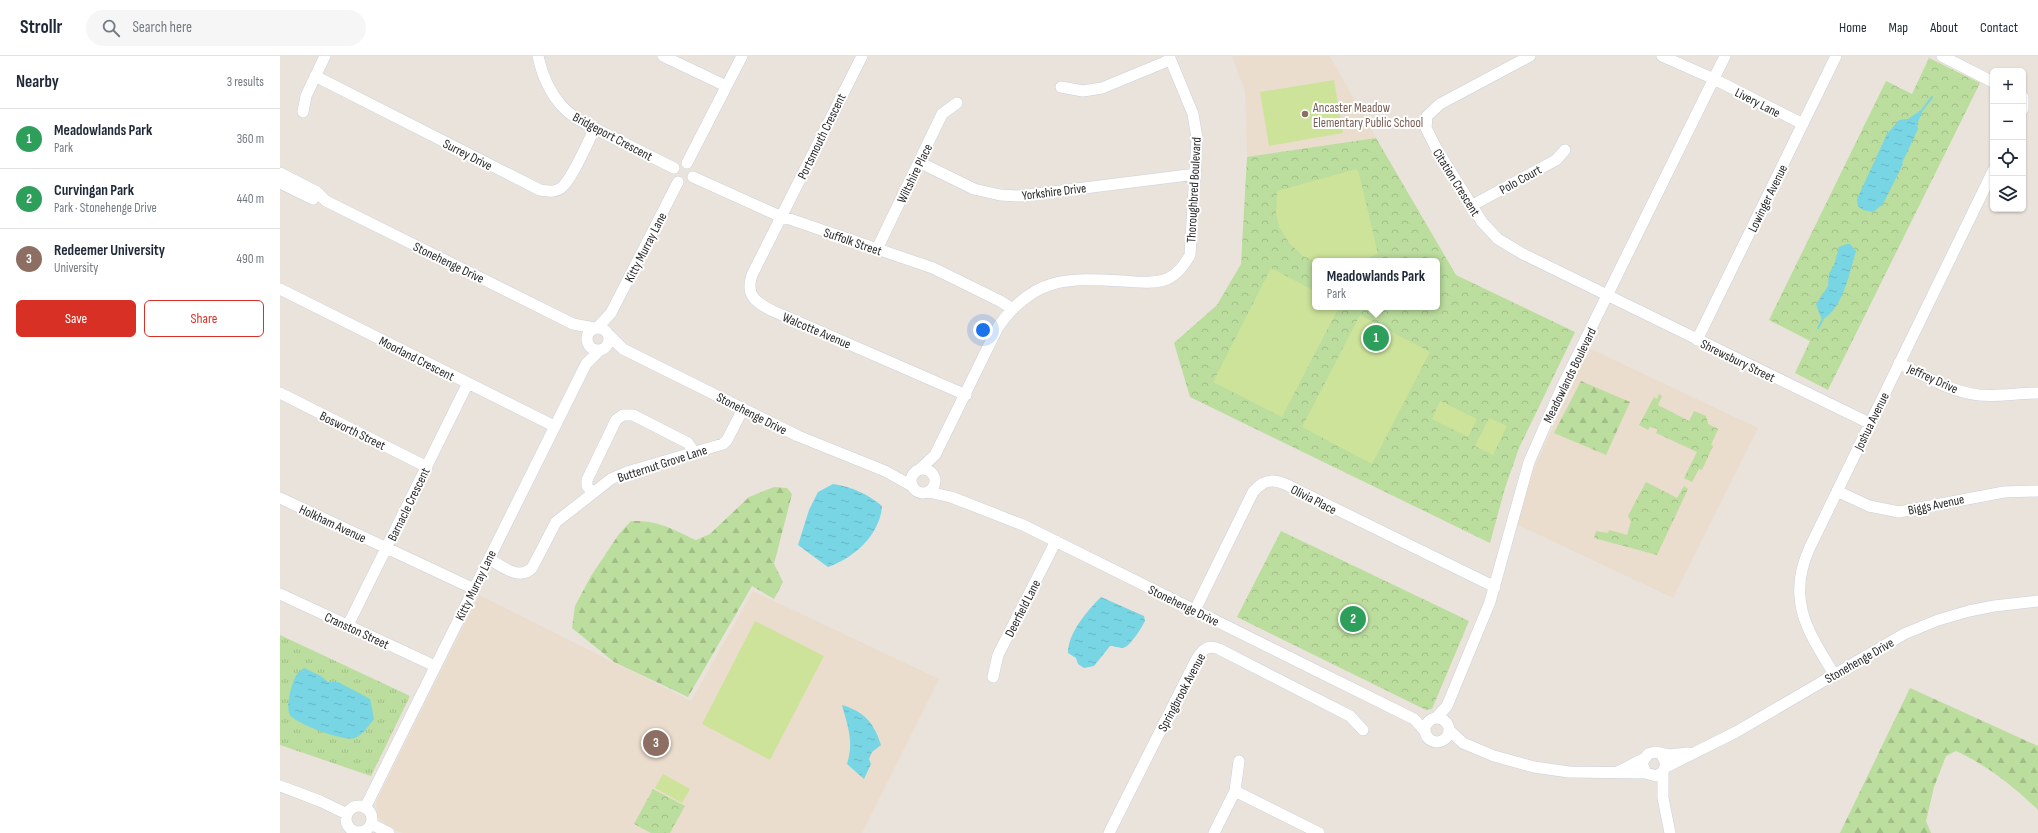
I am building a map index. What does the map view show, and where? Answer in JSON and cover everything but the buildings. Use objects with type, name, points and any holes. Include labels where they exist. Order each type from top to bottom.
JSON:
[{"type":"street","points":[[303,112],[306,96],[325,56]]},
{"type":"street","name":"Bridgeport Crescent","points":[[538,56],[541,70],[549,89],[562,106],[574,116],[674,168]]},
{"type":"street","points":[[663,56],[726,86]]},
{"type":"street","points":[[687,163],[742,56]]},
{"type":"street","name":"Portsmouth Crescent","points":[[782,217],[862,56]]},
{"type":"street","name":"Citation Crescent","points":[[1530,56],[1440,104],[1427,116],[1426,128],[1436,148],[1471,206],[1482,222],[1498,239],[1523,254],[1608,296]]},
{"type":"street","points":[[1662,56],[1714,79]]},
{"type":"street","name":"Meadowlands Boulevard","points":[[1440,723],[1471,651],[1494,587],[1520,488],[1529,462],[1562,387],[1725,56]]},
{"type":"street","name":"Lowinger Avenue","points":[[1697,340],[1836,56]]},
{"type":"street","points":[[1942,56],[1990,80]]},
{"type":"street","points":[[1061,87],[1083,91],[1102,88],[1170,58]]},
{"type":"street","name":"Thoroughbred Boulevard","points":[[917,471],[935,455],[998,328],[1011,308],[1027,296],[1051,284],[1077,279],[1155,282],[1174,275],[1183,266],[1190,255],[1197,138],[1193,114],[1170,58]]},
{"type":"street","name":"Surrey Drive","points":[[315,76],[540,190],[552,192],[562,187],[570,176],[595,128]]},
{"type":"street","name":"Livery Lane","points":[[1714,79],[1803,124]]},
{"type":"street","name":"Wiltshire Place","points":[[877,249],[942,114],[957,103]]},
{"type":"street","name":"Polo Court","points":[[1471,206],[1556,160],[1565,150]]},
{"type":"street","name":"Yorkshire Drive","points":[[919,162],[979,190],[1000,195],[1020,196],[1196,174]]},
{"type":"street","points":[[687,163],[693,171],[692,177],[688,182],[678,182],[673,177],[674,168],[678,164],[687,163]]},
{"type":"street","name":"Stonehenge Drive","points":[[280,173],[317,192],[326,201]]},
{"type":"street","name":"Joshua Avenue","points":[[1834,674],[1804,622],[1799,603],[1798,586],[1800,570],[1805,556],[1869,423],[1991,176]]},
{"type":"street","name":"Suffolk Street","points":[[692,177],[782,217],[934,268],[1011,308]]},
{"type":"street","name":"Stonehenge Drive","points":[[280,182],[313,199],[326,201],[573,324],[602,331],[623,348],[743,409],[804,439],[885,471],[912,486]]},
{"type":"street","name":"Kitty Murray Lane","points":[[602,331],[678,182]]},
{"type":"street","name":"Walcotte Avenue","points":[[782,217],[749,282],[750,295],[758,304],[966,395]]},
{"type":"street","name":"Moorland Crescent","points":[[280,289],[554,426]]},
{"type":"street","name":"Shrewsbury Street","points":[[1608,296],[1869,423]]},
{"type":"street","name":"Stonehenge Drive","points":[[573,324],[587,343]]},
{"type":"street","points":[[602,331],[609,342],[601,350],[593,349],[587,343],[589,332],[602,331]]},
{"type":"street","name":"Kitty Murray Lane","points":[[586,364],[587,343]]},
{"type":"street","name":"Stonehenge Drive","points":[[601,350],[623,348]]},
{"type":"street","name":"Kitty Murray Lane","points":[[365,808],[554,426],[586,364],[601,350]]},
{"type":"street","name":"Jeffrey Drive","points":[[1899,363],[1946,386],[1968,393],[1997,395],[2038,393]]},
{"type":"street","name":"Barnacle Crescent","points":[[348,625],[468,383]]},
{"type":"street","name":"Bosworth Street","points":[[280,394],[427,466]]},
{"type":"street","name":"Butternut Grove Lane","points":[[489,559],[517,574],[528,572],[532,568],[556,522],[592,492],[611,479],[627,472],[720,445],[727,440],[743,409]]},
{"type":"street","points":[[592,492],[587,486],[587,480],[616,420],[623,414],[633,415],[688,443],[694,452]]},
{"type":"street","name":"Thoroughbred Boulevard","points":[[934,477],[935,455]]},
{"type":"street","points":[[927,470],[934,477],[934,487],[928,492],[921,493],[912,486],[911,479],[917,471],[927,470]]},
{"type":"street","name":"Stonehenge Drive","points":[[885,471],[917,471]]},
{"type":"street","name":"Stonehenge Drive","points":[[934,477],[951,496]]},
{"type":"street","name":"Olivia Place","points":[[1195,610],[1253,492],[1263,483],[1272,481],[1285,484],[1494,587]]},
{"type":"street","name":"Biggs Avenue","points":[[1837,491],[1869,506],[1899,512],[2004,492],[2038,490]]},
{"type":"street","name":"Stonehenge Drive","points":[[928,492],[951,496],[1016,522],[1414,719],[1440,723]]},
{"type":"street","name":"Holkham Avenue","points":[[280,498],[474,589]]},
{"type":"street","name":"Deerfield Lane","points":[[993,677],[998,655],[1056,541]]},
{"type":"street","name":"Cranston Street","points":[[280,594],[435,666]]},
{"type":"street","name":"Stonehenge Drive","points":[[1665,770],[1693,753],[1736,732],[1904,634],[1938,620],[1994,606],[2038,601]]},
{"type":"street","name":"Springbrook Avenue","points":[[1110,833],[1200,652],[1206,647],[1219,649],[1350,716],[1363,730]]},
{"type":"street","name":"Stonehenge Drive","points":[[1414,719],[1425,732]]},
{"type":"street","points":[[1440,723],[1425,727],[1425,732],[1431,741],[1443,740],[1458,744],[1463,743]]},
{"type":"street","points":[[1440,723],[1447,736],[1443,740]]},
{"type":"street","points":[[1440,723],[1463,743],[1507,760],[1534,767],[1569,772],[1618,772],[1656,776],[1665,770]]},
{"type":"street","points":[[1618,772],[1643,759],[1652,752],[1662,755],[1666,760],[1663,798],[1670,833]]},
{"type":"street","name":"Stonehenge Drive","points":[[1662,755],[1693,753]]},
{"type":"street","points":[[1643,759],[1642,767],[1649,775],[1663,798]]},
{"type":"street","points":[[1214,833],[1235,791],[1239,761]]},
{"type":"street","points":[[281,789],[320,801],[347,814]]},
{"type":"street","points":[[1235,791],[1315,832]]},
{"type":"street","points":[[357,806],[365,808],[371,813],[371,824],[369,828],[361,832],[352,832],[348,825],[347,814],[349,810],[357,806]]},
{"type":"street","points":[[371,824],[389,833]]},
{"type":"shaded area","name":"Ancaster Meadow Elementary Public School","points":[[1232,56],[1330,56],[1376,138],[1247,157],[1245,91]]},
{"type":"shaded area","points":[[1589,348],[1758,428],[1673,598],[1518,525],[1521,504],[1532,473]]},
{"type":"shaded area","points":[[753,591],[939,679],[862,833],[402,833],[387,826],[378,817],[376,802],[479,595],[691,701]]},
{"type":"green space","points":[[1929,58],[1980,83],[1828,390],[1795,373],[1810,341],[1769,320],[1886,81],[1912,94]]},
{"type":"green space","points":[[1334,80],[1343,133],[1269,146],[1260,92]]},
{"type":"green space","points":[[1376,138],[1456,275],[1575,332],[1519,448],[1505,488],[1490,543],[1190,397],[1174,343],[1217,305],[1241,264],[1247,157]]},
{"type":"green space","points":[[1356,169],[1359,173],[1378,254],[1368,258],[1312,258],[1312,260],[1303,256],[1289,243],[1279,227],[1276,213],[1277,191]]},
{"type":"green space","points":[[1271,268],[1312,289],[1312,310],[1337,310],[1282,417],[1213,382]]},
{"type":"green space","points":[[1360,315],[1430,352],[1372,464],[1302,427]]},
{"type":"green space","points":[[1581,381],[1630,402],[1606,455],[1554,433]]},
{"type":"green space","points":[[1659,394],[1662,396],[1658,405],[1689,421],[1694,411],[1706,416],[1708,424],[1718,429],[1711,445],[1713,446],[1702,470],[1699,469],[1692,482],[1684,478],[1697,452],[1656,433],[1658,429],[1650,427],[1648,430],[1639,425],[1654,397],[1657,399]]},
{"type":"green space","points":[[1440,401],[1477,419],[1468,437],[1432,419]]},
{"type":"green space","points":[[1489,418],[1507,426],[1493,455],[1475,446]]},
{"type":"green space","points":[[1646,482],[1677,498],[1684,486],[1688,489],[1657,555],[1594,538],[1596,531],[1608,533],[1609,530],[1627,535],[1631,521],[1628,516]]},
{"type":"green space","points":[[774,487],[787,488],[792,494],[774,564],[783,582],[774,599],[752,586],[688,697],[614,662],[572,628],[575,606],[591,576],[619,534],[631,521],[657,524],[696,540],[710,534],[749,497]]},
{"type":"green space","points":[[1281,531],[1469,621],[1432,709],[1426,710],[1237,617]]},
{"type":"green space","points":[[755,621],[824,656],[770,760],[702,724]]},
{"type":"green space","points":[[280,635],[410,696],[371,776],[280,745]]},
{"type":"green space","points":[[1910,688],[2038,746],[2038,810],[2019,792],[1999,777],[1979,763],[1956,751],[1946,756],[1934,787],[1926,821],[1931,833],[1840,833]]},
{"type":"green space","points":[[663,774],[690,789],[682,803],[655,788]]},
{"type":"green space","points":[[653,789],[685,806],[670,833],[651,833],[634,824]]},
{"type":"water","points":[[1924,108],[1917,124],[1918,129],[1902,163],[1903,164],[1883,204],[1873,212],[1863,210],[1858,206],[1857,199],[1887,134],[1899,120],[1908,119]]},
{"type":"water","points":[[1850,244],[1856,251],[1845,289],[1836,307],[1822,320],[1816,304],[1828,286],[1829,273],[1834,266],[1839,247]]},
{"type":"water","points":[[833,484],[847,487],[859,492],[882,506],[880,517],[876,526],[871,536],[864,544],[847,558],[828,567],[798,545],[809,510],[818,492]]},
{"type":"water","points":[[1101,597],[1144,616],[1145,621],[1136,636],[1126,647],[1110,646],[1094,666],[1084,668],[1078,664],[1076,658],[1068,653],[1069,645],[1079,623]]},
{"type":"water","points":[[304,668],[321,676],[328,682],[338,682],[370,699],[374,719],[361,735],[350,739],[332,735],[301,723],[290,715],[288,706],[291,688],[295,677]]},
{"type":"water","points":[[842,705],[857,711],[868,719],[875,730],[881,745],[872,752],[869,759],[871,764],[864,779],[847,764],[850,741]]},
{"type":"waterway","points":[[1923,109],[1932,97]]},
{"type":"waterway","points":[[1818,328],[1823,319]]},
{"type":"place","name":"Ancaster Meadow Elementary Public School","points":[[1305,114]]},
{"type":"place","name":"Meadowlands Park","points":[[1376,338]]},
{"type":"place","name":"Curvingan Park","points":[[1353,619]]},
{"type":"place","name":"Redeemer University","points":[[656,743]]}]
